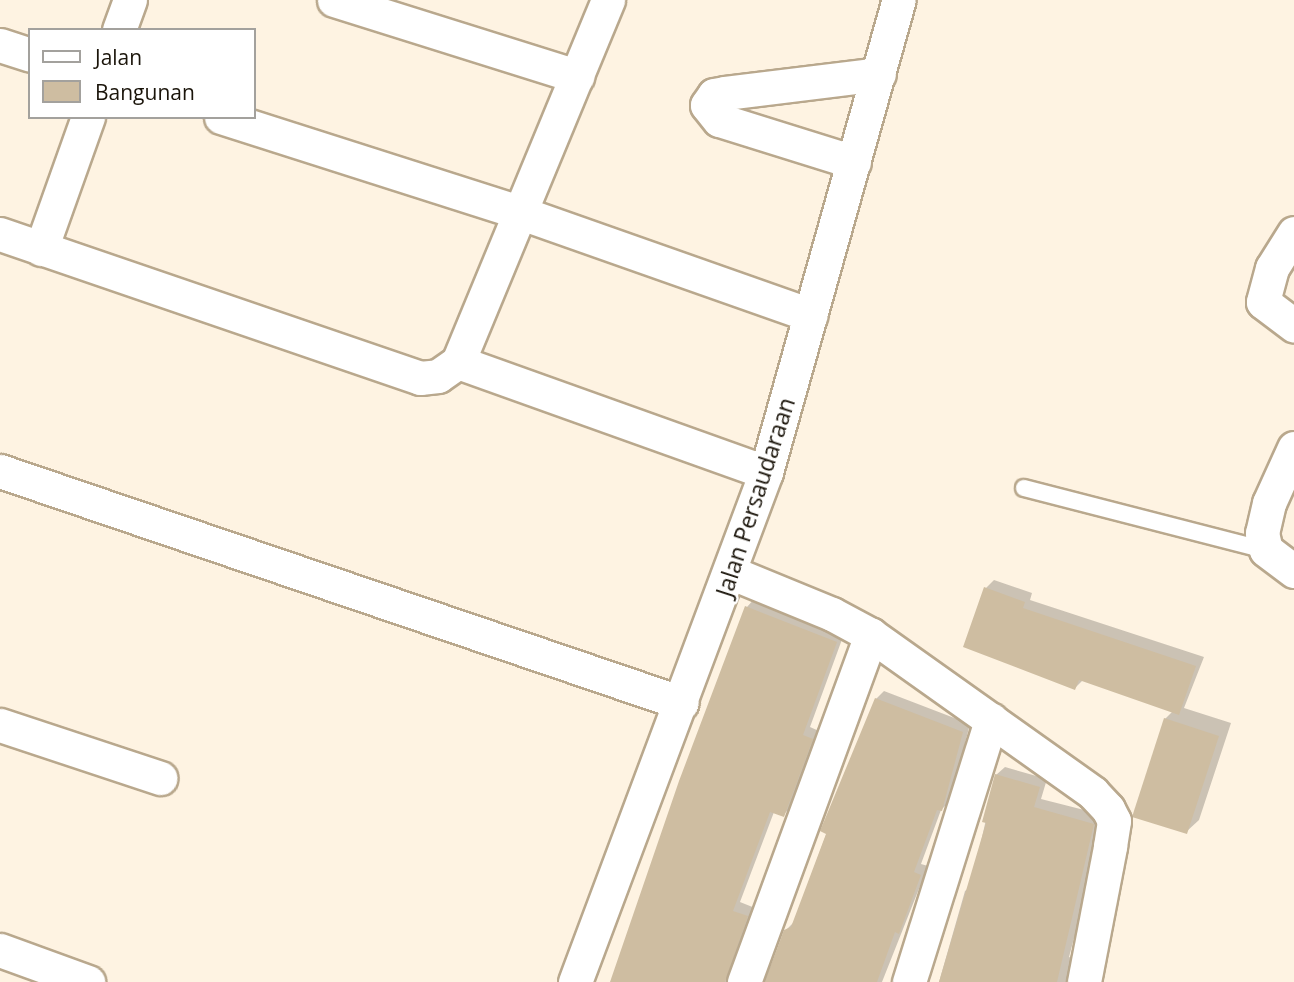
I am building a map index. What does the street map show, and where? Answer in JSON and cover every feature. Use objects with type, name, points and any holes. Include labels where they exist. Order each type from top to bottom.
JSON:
[{"type":"street","points":[[120,28],[130,0]]},
{"type":"street","points":[[334,0],[577,76]]},
{"type":"street","points":[[0,234],[420,378],[438,376],[458,362],[608,0]]},
{"type":"street","name":"Jalan Persaudaraan","points":[[575,982],[732,573],[766,472],[900,0]]},
{"type":"street","points":[[0,45],[28,54]]},
{"type":"street","points":[[854,162],[719,120],[707,105],[714,95],[725,93],[879,74]]},
{"type":"street","points":[[41,249],[87,119]]},
{"type":"street","points":[[227,119],[521,213],[811,315]]},
{"type":"street","points":[[1294,233],[1272,268],[1263,302],[1294,325]]},
{"type":"street","points":[[458,362],[766,472]]},
{"type":"street","points":[[1294,448],[1269,503],[1262,533],[1266,550],[1294,571]]},
{"type":"street","points":[[0,471],[682,703]]},
{"type":"street","points":[[732,573],[832,614],[871,635],[1093,793],[1114,821],[1084,982]]},
{"type":"street","points":[[744,982],[871,635]]},
{"type":"street","points":[[909,982],[991,720]]},
{"type":"street","points":[[0,725],[160,778]]},
{"type":"street","points":[[0,950],[88,982]]},
{"type":"lane","points":[[1024,488],[1266,550]]},
{"type":"building","points":[[984,587],[1025,602],[1023,608],[1196,666],[1179,715],[1079,680],[1075,690],[963,647]]},
{"type":"building","points":[[745,606],[837,642],[803,735],[813,739],[784,817],[770,812],[733,911],[748,916],[725,982],[610,982],[679,781]]},
{"type":"building","points":[[875,698],[963,732],[942,811],[937,810],[914,872],[921,875],[899,934],[895,932],[877,982],[765,982],[784,930],[791,927],[826,834],[820,831]]},
{"type":"building","points":[[1164,718],[1219,736],[1187,834],[1132,817]]},
{"type":"building","points":[[995,774],[1040,787],[1034,807],[1094,824],[1057,982],[939,982],[986,823],[982,822]]}]
